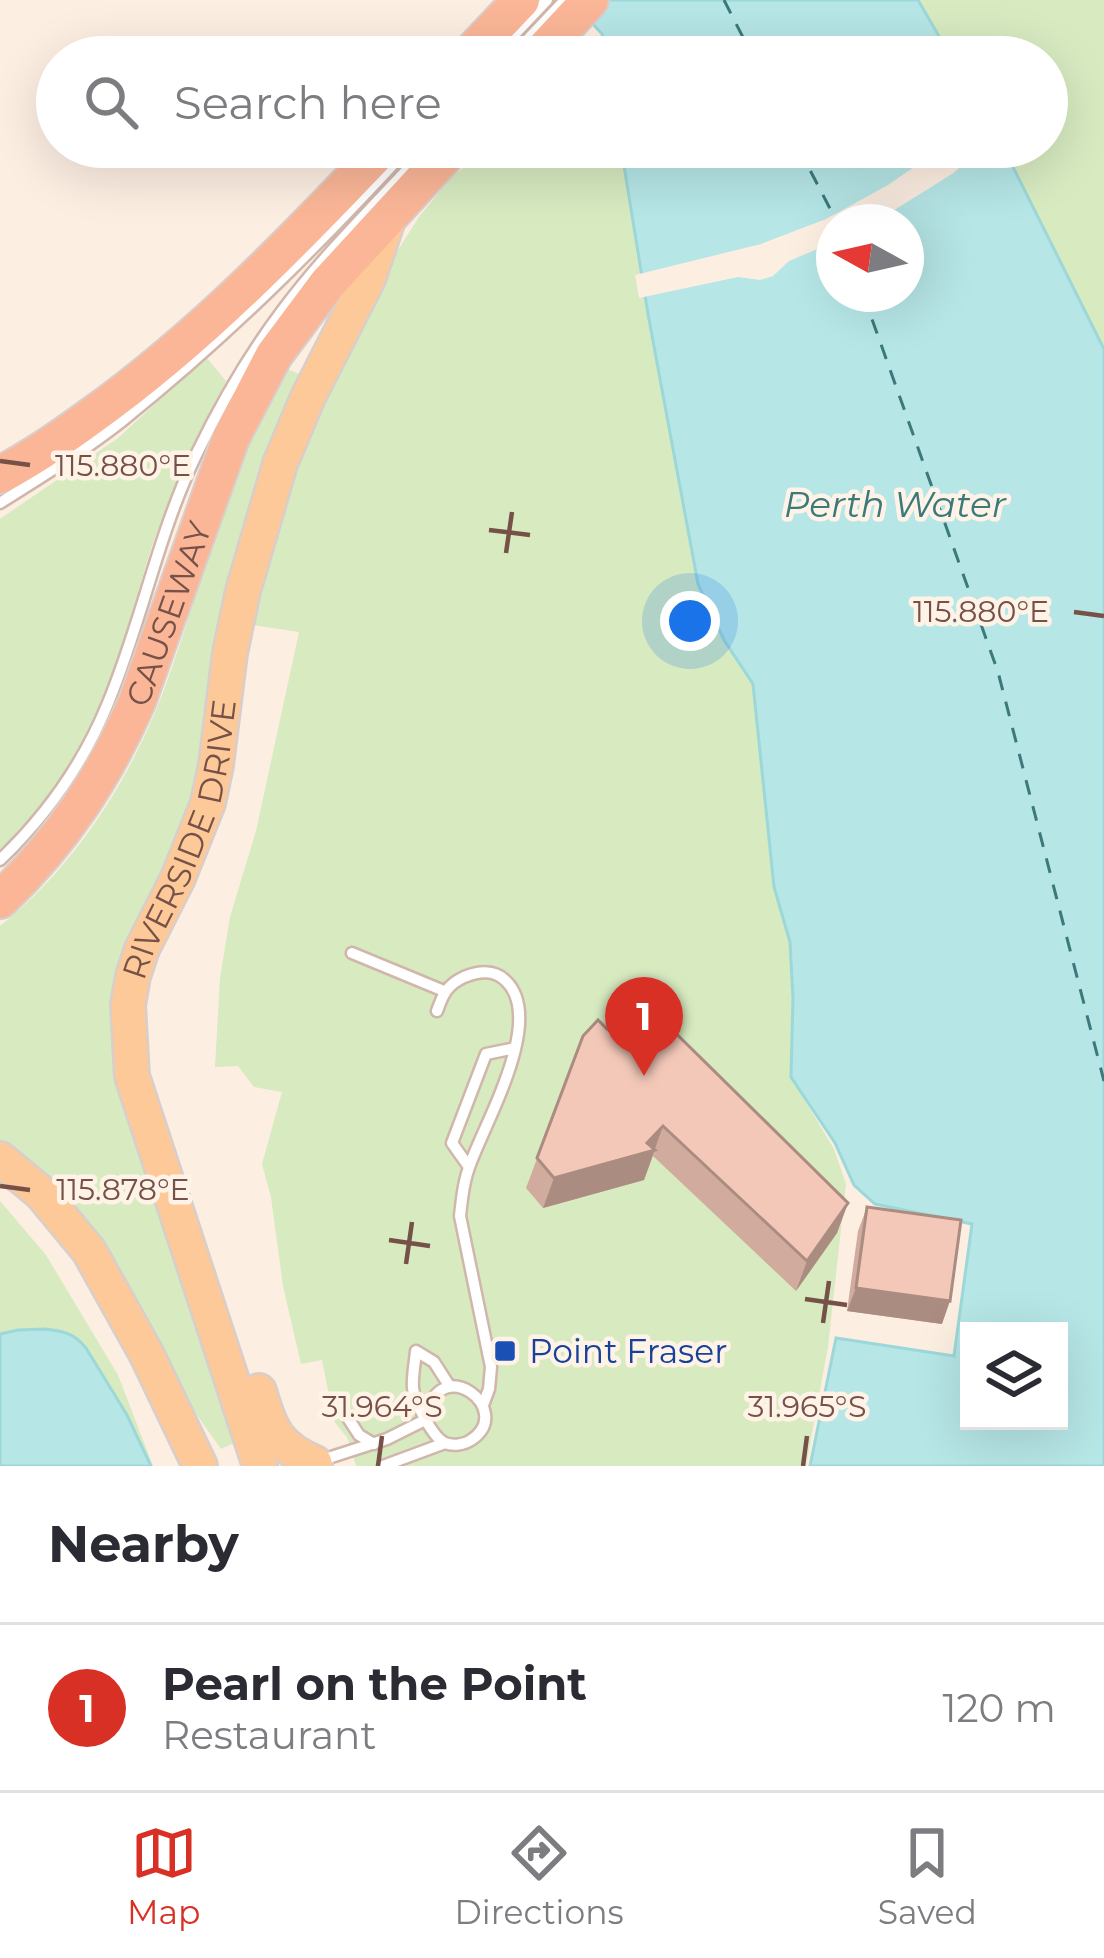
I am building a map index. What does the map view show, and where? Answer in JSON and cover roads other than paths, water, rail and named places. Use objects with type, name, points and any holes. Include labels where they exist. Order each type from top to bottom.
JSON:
[{"type":"highway","points":[[501,36],[521,0]]},
{"type":"highway","points":[[557,36],[590,0]]},
{"type":"highway","points":[[0,476],[114,400],[205,326],[363,168]]},
{"type":"highway","name":"CAUSEWAY","points":[[0,900],[87,800],[118,744],[231,438],[274,355],[327,284],[434,168]]},
{"type":"main road","name":"RIVERSIDE DRIVE","points":[[260,1466],[132,1076],[128,1005],[150,932],[187,860],[208,802],[238,612],[280,464],[368,279],[388,220]]},
{"type":"main road","points":[[0,1159],[41,1192],[89,1252],[147,1354],[200,1466]]},
{"type":"main road","points":[[184,1235],[213,1265],[271,1429],[310,1464]]},
{"type":"lane","points":[[508,36],[547,0]]},
{"type":"lane","points":[[513,36],[565,0]]},
{"type":"lane","points":[[0,503],[118,424],[211,346],[312,252],[390,168]]},
{"type":"lane","points":[[0,860],[50,805],[106,709],[166,529],[220,406],[282,311],[409,168]]},
{"type":"lane","points":[[352,953],[444,991]]},
{"type":"lane","points":[[437,1011],[444,991],[477,971],[499,974],[517,991],[520,1016],[501,1090],[462,1193],[460,1216],[491,1367],[483,1424],[473,1439],[455,1445],[433,1434],[413,1393],[416,1351],[434,1362],[450,1388]]},
{"type":"lane","points":[[469,1167],[452,1143],[486,1054],[514,1048]]},
{"type":"lane","points":[[427,1418],[430,1401],[450,1388],[473,1393],[483,1406]]},
{"type":"lane","points":[[348,1418],[359,1436],[374,1444]]},
{"type":"lane","points":[[310,1464],[374,1444],[427,1418]]},
{"type":"lane","points":[[383,1466],[446,1443]]},
{"type":"water","points":[[571,0],[918,0],[939,36],[603,36]]},
{"type":"water","name":"Perth Water","points":[[624,168],[1014,168],[1104,349],[1104,1466],[810,1466],[836,1338],[954,1356],[972,1224],[875,1204],[854,1185],[835,1143],[791,1077],[790,942],[774,887],[753,684],[724,640],[698,584]]},
{"type":"water","points":[[45,1329],[68,1334],[86,1348],[151,1466],[0,1466],[0,1334]]},
{"type":"place","name":"Pearl on the Point","points":[[644,1076]]},
{"type":"place","name":"Point Fraser","points":[[505,1351]]}]
